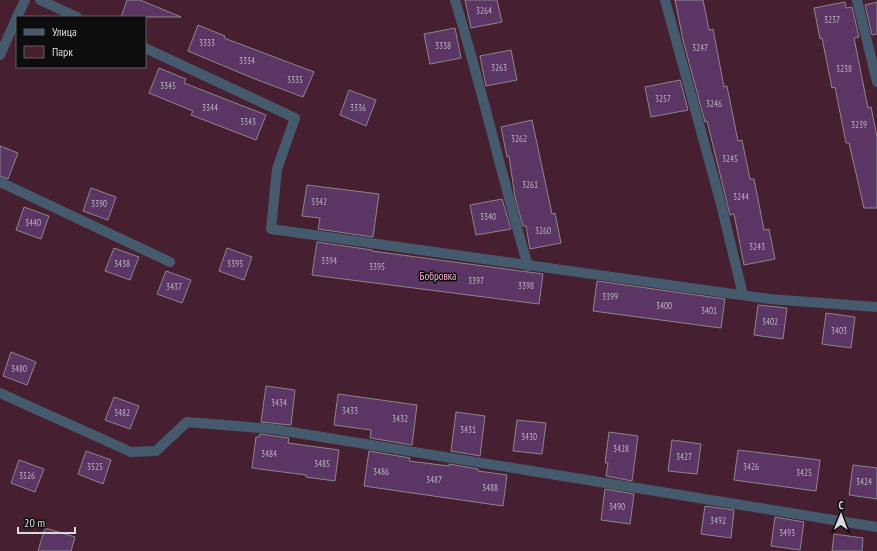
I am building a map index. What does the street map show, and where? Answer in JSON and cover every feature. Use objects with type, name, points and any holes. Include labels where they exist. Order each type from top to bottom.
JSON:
[{"type":"street","points":[[17,16],[25,0]]},
{"type":"street","points":[[40,0],[75,16]]},
{"type":"street","points":[[455,0],[473,58],[492,137],[528,266]]},
{"type":"street","points":[[665,0],[721,204],[743,295]]},
{"type":"street","points":[[857,0],[877,82]]},
{"type":"street","points":[[0,55],[16,19]]},
{"type":"street","points":[[146,48],[295,118],[277,169],[271,229],[743,295],[877,307]]},
{"type":"street","points":[[0,182],[170,262]]},
{"type":"street","points":[[0,393],[131,452],[156,451],[187,422],[273,429],[877,527]]},
{"type":"green space","name":"Бобровка","points":[[0,0],[877,0],[877,551],[0,551]]},
{"type":"building","points":[[127,0],[140,0],[181,17],[146,17],[121,16]]},
{"type":"building","points":[[465,0],[497,0],[502,22],[471,28]]},
{"type":"building","points":[[675,0],[703,0],[709,30],[713,29],[724,87],[727,86],[738,141],[742,140],[750,179],[754,179],[764,230],[769,229],[775,259],[744,265],[734,214],[730,215],[707,121],[705,122],[683,40]]},
{"type":"building","points":[[845,2],[846,8],[852,7],[859,37],[854,38],[868,108],[871,107],[877,137],[877,208],[864,208],[849,143],[846,143],[835,87],[832,88],[822,38],[820,39],[814,8]]},
{"type":"building","points":[[877,2],[877,34],[872,35],[865,5]]},
{"type":"building","points":[[198,25],[225,36],[224,38],[314,72],[303,97],[188,51]]},
{"type":"building","points":[[455,28],[461,58],[430,64],[424,34]]},
{"type":"building","points":[[511,50],[517,80],[486,86],[480,56]]},
{"type":"building","points":[[159,68],[186,79],[184,83],[266,115],[256,140],[191,115],[193,111],[149,93]]},
{"type":"building","points":[[680,80],[688,110],[651,117],[645,87]]},
{"type":"building","points":[[349,90],[376,100],[366,126],[340,115]]},
{"type":"building","points":[[532,120],[552,214],[555,213],[561,243],[530,249],[526,226],[523,226],[515,197],[509,156],[507,157],[501,127]]},
{"type":"building","points":[[0,146],[18,153],[8,179],[0,176]]},
{"type":"building","points":[[307,185],[379,194],[373,237],[318,229],[320,218],[302,216]]},
{"type":"building","points":[[91,188],[116,197],[108,220],[83,211]]},
{"type":"building","points":[[502,199],[511,229],[476,235],[470,205]]},
{"type":"building","points":[[24,207],[49,216],[41,239],[16,230]]},
{"type":"building","points":[[317,242],[372,251],[543,274],[539,304],[312,275]]},
{"type":"building","points":[[114,248],[139,257],[130,280],[105,271]]},
{"type":"building","points":[[227,248],[252,257],[244,280],[219,271]]},
{"type":"building","points":[[166,271],[191,280],[182,303],[157,294]]},
{"type":"building","points":[[597,281],[725,299],[721,328],[593,311]]},
{"type":"building","points":[[758,305],[787,308],[783,339],[754,335]]},
{"type":"building","points":[[826,313],[855,317],[851,348],[822,344]]},
{"type":"building","points":[[11,352],[36,362],[27,385],[3,376]]},
{"type":"building","points":[[266,386],[295,390],[291,425],[261,422]]},
{"type":"building","points":[[338,394],[417,405],[412,445],[370,438],[371,430],[334,425]]},
{"type":"building","points":[[114,397],[139,406],[130,429],[105,420]]},
{"type":"building","points":[[456,412],[485,416],[480,456],[451,451]]},
{"type":"building","points":[[517,420],[546,423],[542,454],[513,451]]},
{"type":"building","points":[[609,432],[638,436],[632,481],[606,476],[608,463],[605,463]]},
{"type":"building","points":[[260,434],[289,438],[288,443],[339,450],[335,481],[306,477],[306,475],[252,468],[256,437],[259,437]]},
{"type":"building","points":[[672,440],[701,444],[697,474],[668,471]]},
{"type":"building","points":[[738,450],[820,460],[816,491],[734,480]]},
{"type":"building","points":[[86,451],[111,460],[103,484],[78,474]]},
{"type":"building","points":[[369,451],[410,458],[409,461],[449,466],[449,464],[478,469],[478,471],[507,475],[503,506],[364,486]]},
{"type":"building","points":[[19,460],[44,469],[35,492],[11,483]]},
{"type":"building","points":[[853,465],[877,468],[877,499],[849,495]]},
{"type":"building","points":[[605,489],[634,494],[630,524],[601,520]]},
{"type":"building","points":[[705,506],[734,510],[731,538],[701,534]]},
{"type":"building","points":[[775,517],[804,522],[800,550],[771,546]]},
{"type":"building","points":[[45,528],[75,537],[71,551],[38,551]]},
{"type":"building","points":[[834,534],[863,538],[862,551],[832,551]]}]
